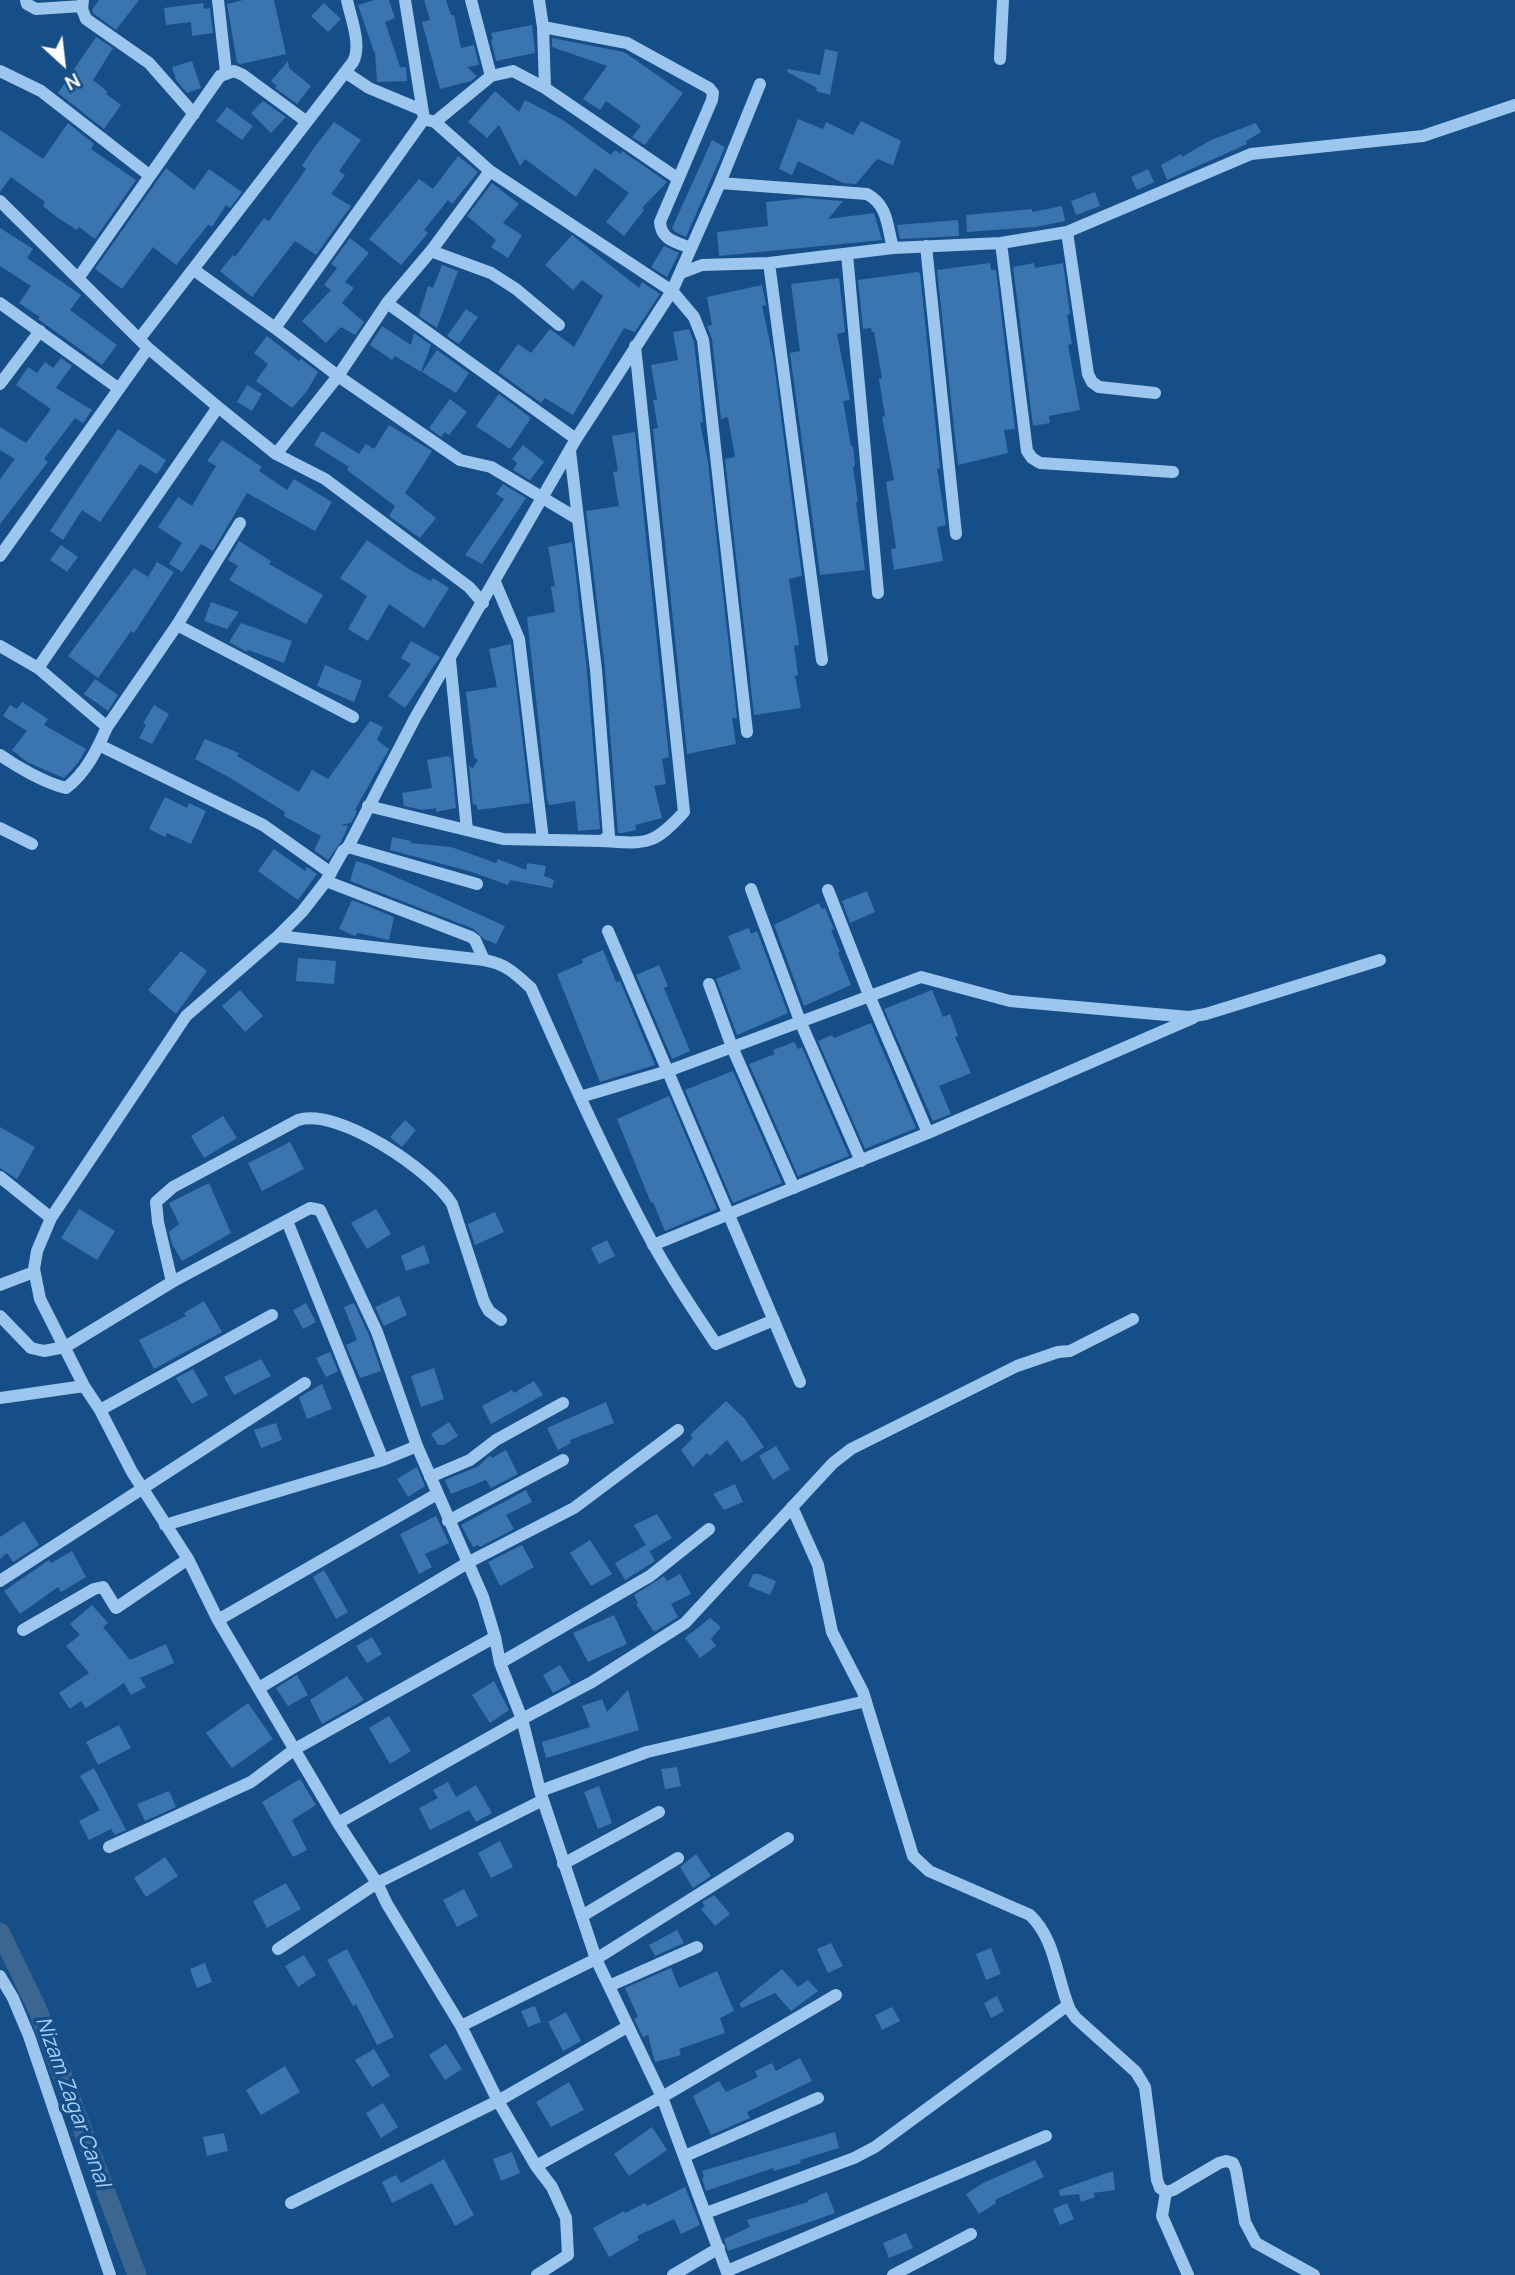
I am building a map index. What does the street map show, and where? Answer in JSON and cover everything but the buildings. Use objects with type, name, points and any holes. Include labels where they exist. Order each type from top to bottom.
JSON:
[{"type":"street","points":[[26,0],[36,9],[82,3],[86,19],[149,63],[194,114]]},
{"type":"street","points":[[218,0],[226,72]]},
{"type":"street","points":[[0,556],[118,388],[144,343],[194,270],[357,55],[347,0]]},
{"type":"street","points":[[405,0],[427,117]]},
{"type":"street","points":[[471,0],[491,76]]},
{"type":"street","points":[[539,0],[543,27],[545,88]]},
{"type":"street","points":[[1000,59],[1003,0]]},
{"type":"street","points":[[543,27],[627,43],[709,88],[713,93],[660,222],[660,229],[667,239],[691,248]]},
{"type":"street","points":[[0,71],[41,91],[149,175]]},
{"type":"street","points":[[79,277],[220,76],[234,71],[243,75],[307,122]]},
{"type":"street","points":[[275,328],[427,117],[491,76],[513,71],[545,88],[677,178]]},
{"type":"street","points":[[345,72],[369,88],[427,117],[490,171],[672,291],[694,317],[703,340],[747,732]]},
{"type":"street","points":[[537,2275],[568,2255],[566,2218],[552,2187],[536,2166],[498,2101],[461,2026],[218,1620],[188,1559],[165,1525],[84,1386],[40,1299],[34,1272],[37,1251],[51,1218],[186,1016],[302,912],[348,847],[368,806],[573,445],[672,291],[760,84]]},
{"type":"street","points":[[681,273],[702,265],[769,262],[893,248],[1001,243],[1067,232],[1251,154],[1423,136],[1515,105]]},
{"type":"street","points":[[276,454],[338,376],[387,303],[490,171]]},
{"type":"street","points":[[720,183],[867,194],[878,200],[883,207],[893,248]]},
{"type":"street","points":[[0,201],[144,343],[218,407],[276,454],[325,479],[469,587],[483,603]]},
{"type":"street","points":[[1067,232],[1088,374],[1092,382],[1099,387],[1155,393]]},
{"type":"street","points":[[1001,243],[1027,451],[1032,458],[1040,463],[1173,472]]},
{"type":"street","points":[[926,246],[956,534]]},
{"type":"street","points":[[430,251],[491,273],[516,289],[559,325]]},
{"type":"street","points":[[847,254],[878,593]]},
{"type":"street","points":[[769,262],[822,660]]},
{"type":"street","points":[[194,270],[338,376],[460,460],[491,467],[578,519]]},
{"type":"street","points":[[0,303],[118,388]]},
{"type":"street","points":[[387,303],[573,445],[578,519],[596,670],[609,833],[608,838],[602,841]]},
{"type":"street","points":[[0,384],[40,331]]},
{"type":"street","points":[[368,806],[503,839],[641,844],[667,831],[684,812],[635,346]]},
{"type":"street","points":[[38,668],[218,407]]},
{"type":"street","points":[[0,755],[56,786],[66,788],[78,779],[107,727],[177,625],[240,523]]},
{"type":"street","points":[[495,582],[519,639],[543,840]]},
{"type":"street","points":[[177,625],[352,717]]},
{"type":"street","points":[[0,646],[38,668],[107,727]]},
{"type":"street","points":[[450,660],[467,830]]},
{"type":"street","points":[[99,745],[263,825],[328,877],[471,937],[484,960]]},
{"type":"street","points":[[0,828],[32,844]]},
{"type":"street","points":[[348,847],[477,884]]},
{"type":"street","points":[[751,889],[800,1021],[861,1161]]},
{"type":"street","points":[[828,890],[928,1133]]},
{"type":"street","points":[[608,931],[800,1382]]},
{"type":"street","points":[[278,936],[502,964],[531,988],[580,1097],[653,1245],[716,1343],[774,1320]]},
{"type":"street","points":[[653,1245],[928,1133],[1197,1016],[1380,960]]},
{"type":"street","points":[[580,1097],[668,1071],[921,976],[1010,1001],[1197,1016]]},
{"type":"street","points":[[709,984],[732,1047],[794,1188]]},
{"type":"street","points":[[172,1282],[156,1202],[173,1187],[299,1120],[310,1118],[347,1127],[406,1158],[446,1196],[452,1204],[486,1307],[500,1320]]},
{"type":"street","points":[[0,1178],[51,1218]]},
{"type":"street","points":[[0,1316],[31,1348],[38,1351],[65,1347],[172,1282],[310,1208],[320,1210],[377,1332],[417,1446],[469,1562],[495,1637],[500,1663],[522,1719],[541,1796],[596,1959],[662,2096],[728,2273],[1046,2136]]},
{"type":"street","points":[[287,1221],[383,1460]]},
{"type":"street","points":[[0,1285],[34,1272]]},
{"type":"street","points":[[100,1410],[272,1315]]},
{"type":"street","points":[[338,1823],[597,1679],[685,1623],[833,1462],[851,1449],[1017,1366],[1058,1352],[1070,1351],[1133,1319]]},
{"type":"street","points":[[0,1581],[305,1383]]},
{"type":"street","points":[[0,1398],[84,1386]]},
{"type":"street","points":[[430,1477],[470,1460],[496,1440],[563,1404]]},
{"type":"street","points":[[259,1688],[469,1562],[574,1508],[678,1430]]},
{"type":"street","points":[[165,1525],[383,1460],[417,1446]]},
{"type":"street","points":[[449,1521],[563,1460]]},
{"type":"street","points":[[218,1620],[437,1494]]},
{"type":"street","points":[[792,1507],[818,1565],[832,1632],[866,1701],[913,1856],[929,1871],[1030,1915],[1038,1924],[1049,1941],[1068,2005],[1076,2018],[1142,2080],[1160,2188],[1166,2192],[1173,2190],[1219,2163],[1233,2163],[1245,2222],[1256,2243],[1314,2275]]},
{"type":"street","points":[[500,1663],[656,1572],[709,1529]]},
{"type":"street","points":[[23,1630],[94,1589],[103,1587],[116,1608],[188,1559]]},
{"type":"street","points":[[109,1847],[251,1782],[295,1749],[495,1637]]},
{"type":"street","points":[[278,1949],[377,1882],[541,1796],[648,1752],[866,1701]]},
{"type":"street","points":[[563,1864],[659,1812]]},
{"type":"street","points":[[461,2026],[596,1959],[788,1838]]},
{"type":"street","points":[[582,1916],[678,1858]]},
{"type":"street","points":[[609,1986],[696,1947]]},
{"type":"street","points":[[0,1976],[13,1998],[29,2036],[110,2275]]},
{"type":"street","points":[[536,2166],[836,1994]]},
{"type":"street","points":[[706,2213],[854,2158],[875,2147],[1068,2005]]},
{"type":"street","points":[[290,2203],[498,2101],[627,2026]]},
{"type":"street","points":[[685,2156],[818,2098]]},
{"type":"street","points":[[1166,2192],[1162,2216],[1188,2275]]},
{"type":"street","points":[[893,2275],[971,2234]]},
{"type":"street","points":[[673,2275],[719,2248]]},
{"type":"waterway","name":"Nizam Zagar Canal","points":[[0,1932],[37,2008],[137,2275]]}]
